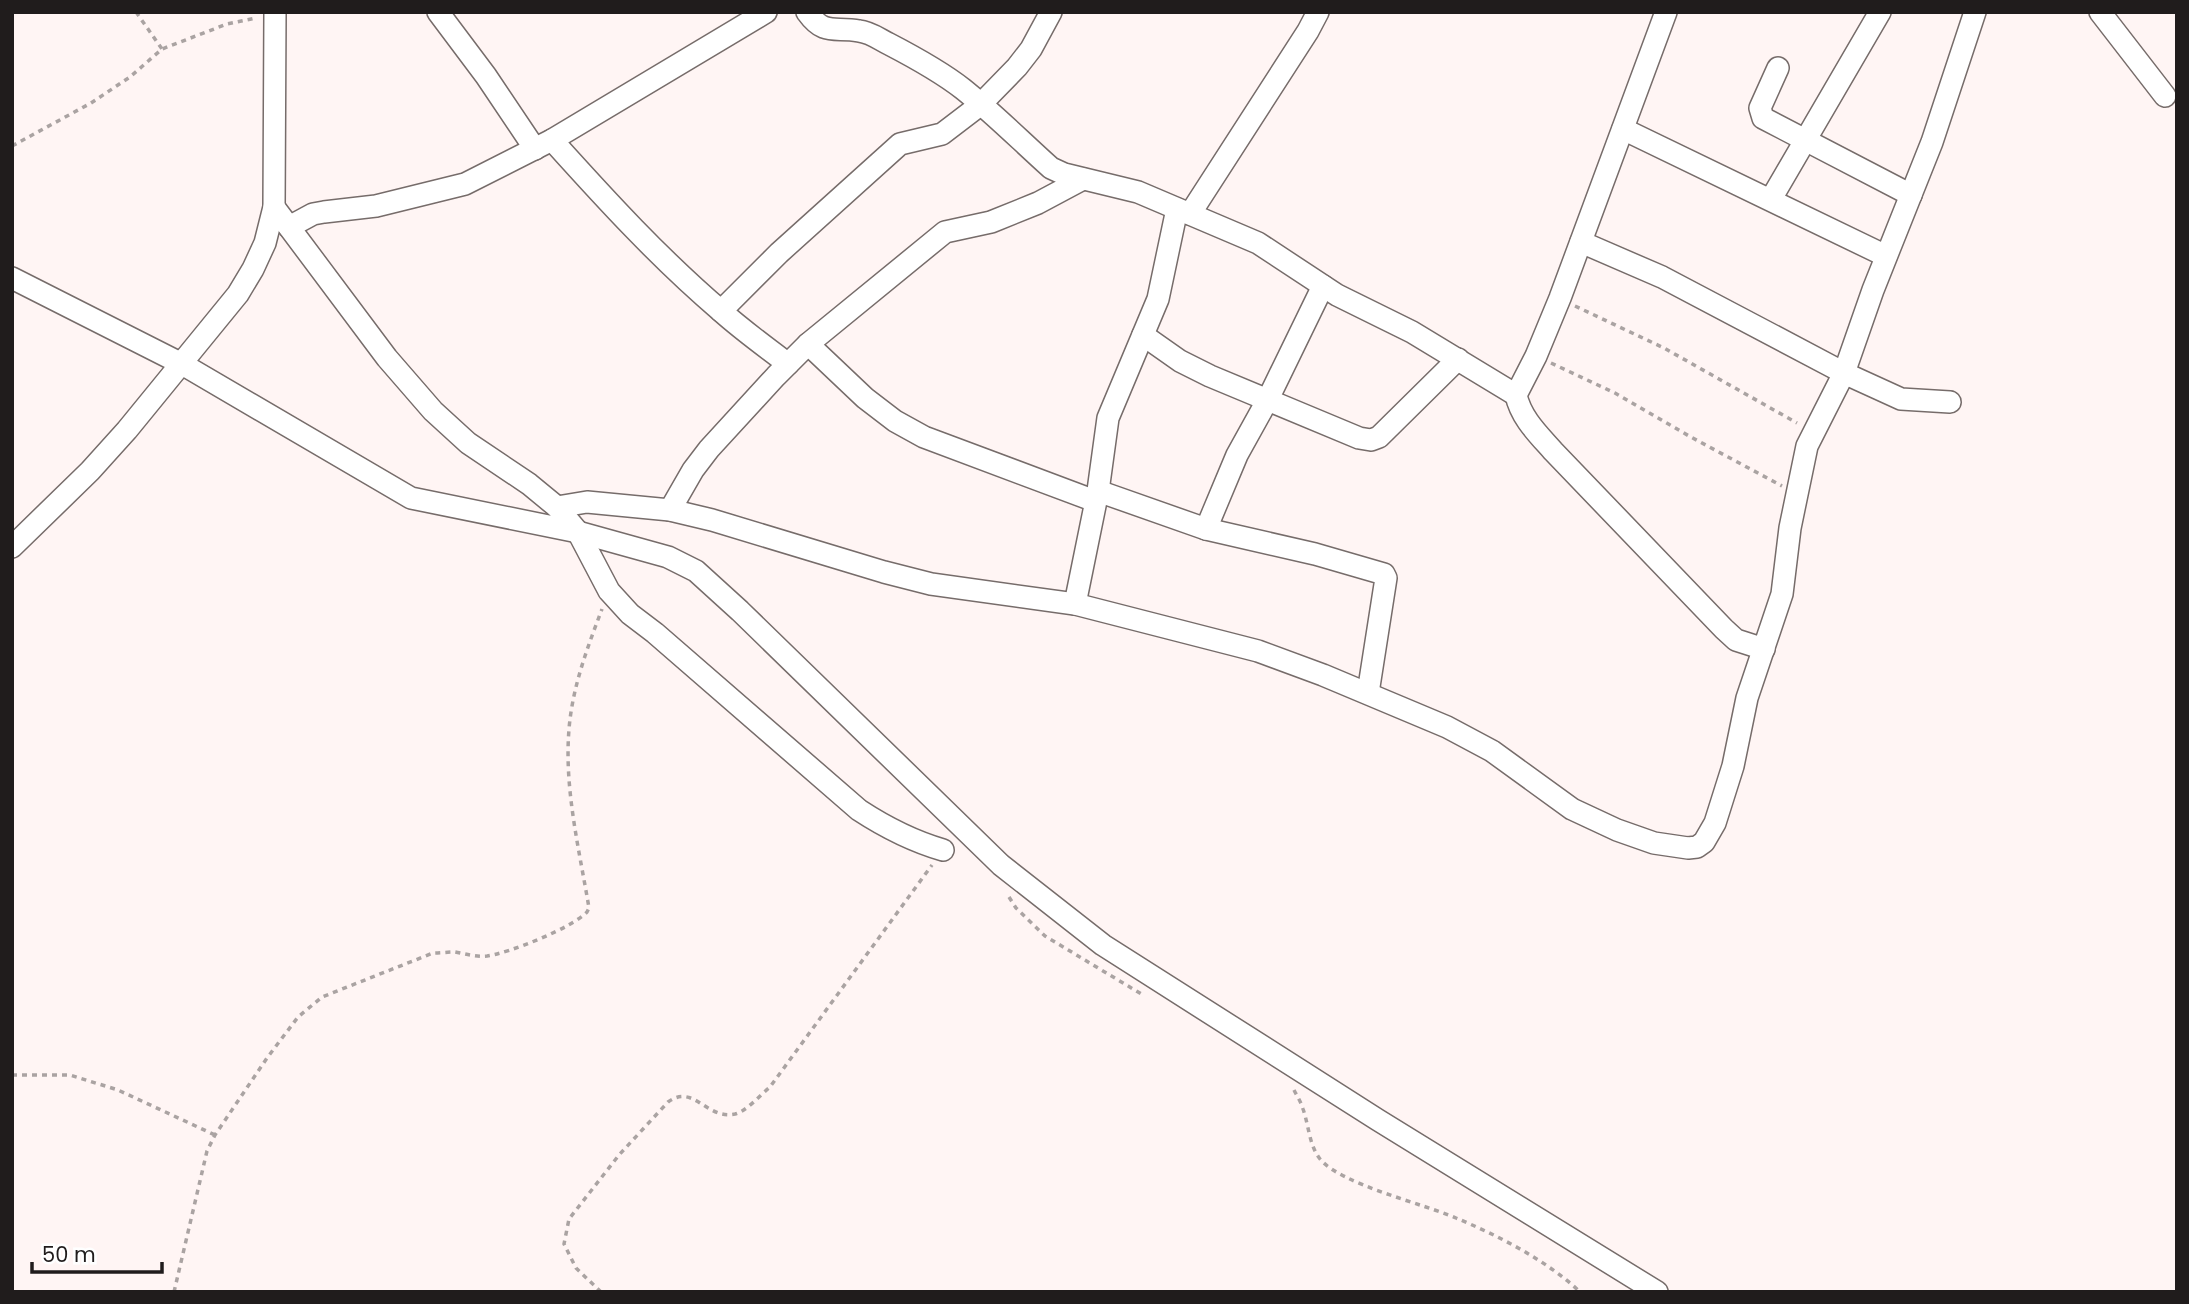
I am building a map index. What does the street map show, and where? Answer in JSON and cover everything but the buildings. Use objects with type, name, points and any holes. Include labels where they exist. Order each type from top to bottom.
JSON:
[{"type":"street","points":[[438,12],[486,76],[544,145],[722,312],[788,364]]},
{"type":"street","points":[[289,227],[313,214],[376,206],[465,184],[544,145],[766,12]]},
{"type":"street","points":[[807,12],[814,22],[824,29],[858,21],[867,32],[914,57],[963,89],[1051,168],[1138,192],[1273,251],[1323,286],[1412,332],[1516,394],[1521,411],[1553,451],[1724,629],[1736,640],[1764,649]]},
{"type":"street","points":[[722,312],[779,253],[900,144],[942,134],[980,105],[1031,49],[1051,12]]},
{"type":"street","points":[[1075,604],[1108,418],[1158,299],[1184,211],[1308,31],[1318,12]]},
{"type":"street","points":[[1516,394],[1536,356],[1560,298],[1666,12]]},
{"type":"street","points":[[1771,200],[1880,12]]},
{"type":"street","points":[[556,507],[587,502],[670,510],[884,572],[931,583],[1075,604],[1258,651],[1447,727],[1492,751],[1572,809],[1617,830],[1654,843],[1697,847],[1704,842],[1715,823],[1733,766],[1747,698],[1782,594],[1790,528],[1807,446],[1844,373],[1886,256],[1932,142],[1975,12]]},
{"type":"street","points":[[2100,12],[2165,96]]},
{"type":"street","points":[[12,547],[90,471],[181,364],[238,294],[265,243],[274,207],[275,14]]},
{"type":"street","points":[[1778,68],[1760,108],[1761,116],[1805,142],[1911,195]]},
{"type":"street","points":[[1623,129],[1886,256]]},
{"type":"street","points":[[670,510],[693,470],[709,449],[788,364],[808,344],[945,232],[991,222],[1038,203],[1083,179]]},
{"type":"street","points":[[274,207],[387,358],[433,411],[468,443],[529,484],[556,507],[578,532],[609,592],[630,614],[859,810],[916,842],[943,850]]},
{"type":"street","points":[[1581,242],[1662,277],[1844,373],[1901,399],[1950,402]]},
{"type":"street","points":[[12,278],[181,364],[411,498],[578,532],[668,557],[696,571],[750,620],[1001,865],[1103,945],[1367,1113],[1657,1292]]},
{"type":"street","points":[[1206,529],[1237,455],[1268,399],[1323,286]]},
{"type":"street","points":[[1143,335],[1180,361],[1359,438],[1371,440],[1380,437],[1458,359]]},
{"type":"street","points":[[808,344],[864,398],[895,421],[924,437],[1096,496],[1206,529],[1315,554],[1384,574],[1386,578],[1368,693]]},
{"type":"path","points":[[136,12],[162,49]]},
{"type":"path","points":[[12,145],[91,103],[130,77],[162,49],[227,24],[275,14]]},
{"type":"path","points":[[1560,298],[1664,348],[1815,432]]},
{"type":"path","points":[[1536,356],[1615,393],[1796,494]]},
{"type":"path","points":[[174,1292],[207,1151],[267,1058],[298,1017],[321,998],[433,953],[453,952],[476,957],[509,951],[554,931],[587,912],[589,908],[569,794],[571,708],[582,662],[609,592]]},
{"type":"path","points":[[601,1292],[576,1268],[564,1244],[569,1219],[587,1194],[618,1155],[676,1096],[688,1097],[721,1113],[735,1114],[749,1106],[770,1087],[943,850]]},
{"type":"path","points":[[1005,889],[1016,908],[1045,936],[1144,995]]},
{"type":"path","points":[[12,1075],[70,1075],[118,1090],[215,1135]]},
{"type":"path","points":[[1293,1088],[1303,1107],[1314,1150],[1328,1168],[1361,1184],[1469,1224],[1529,1254],[1565,1277],[1580,1292]]}]
